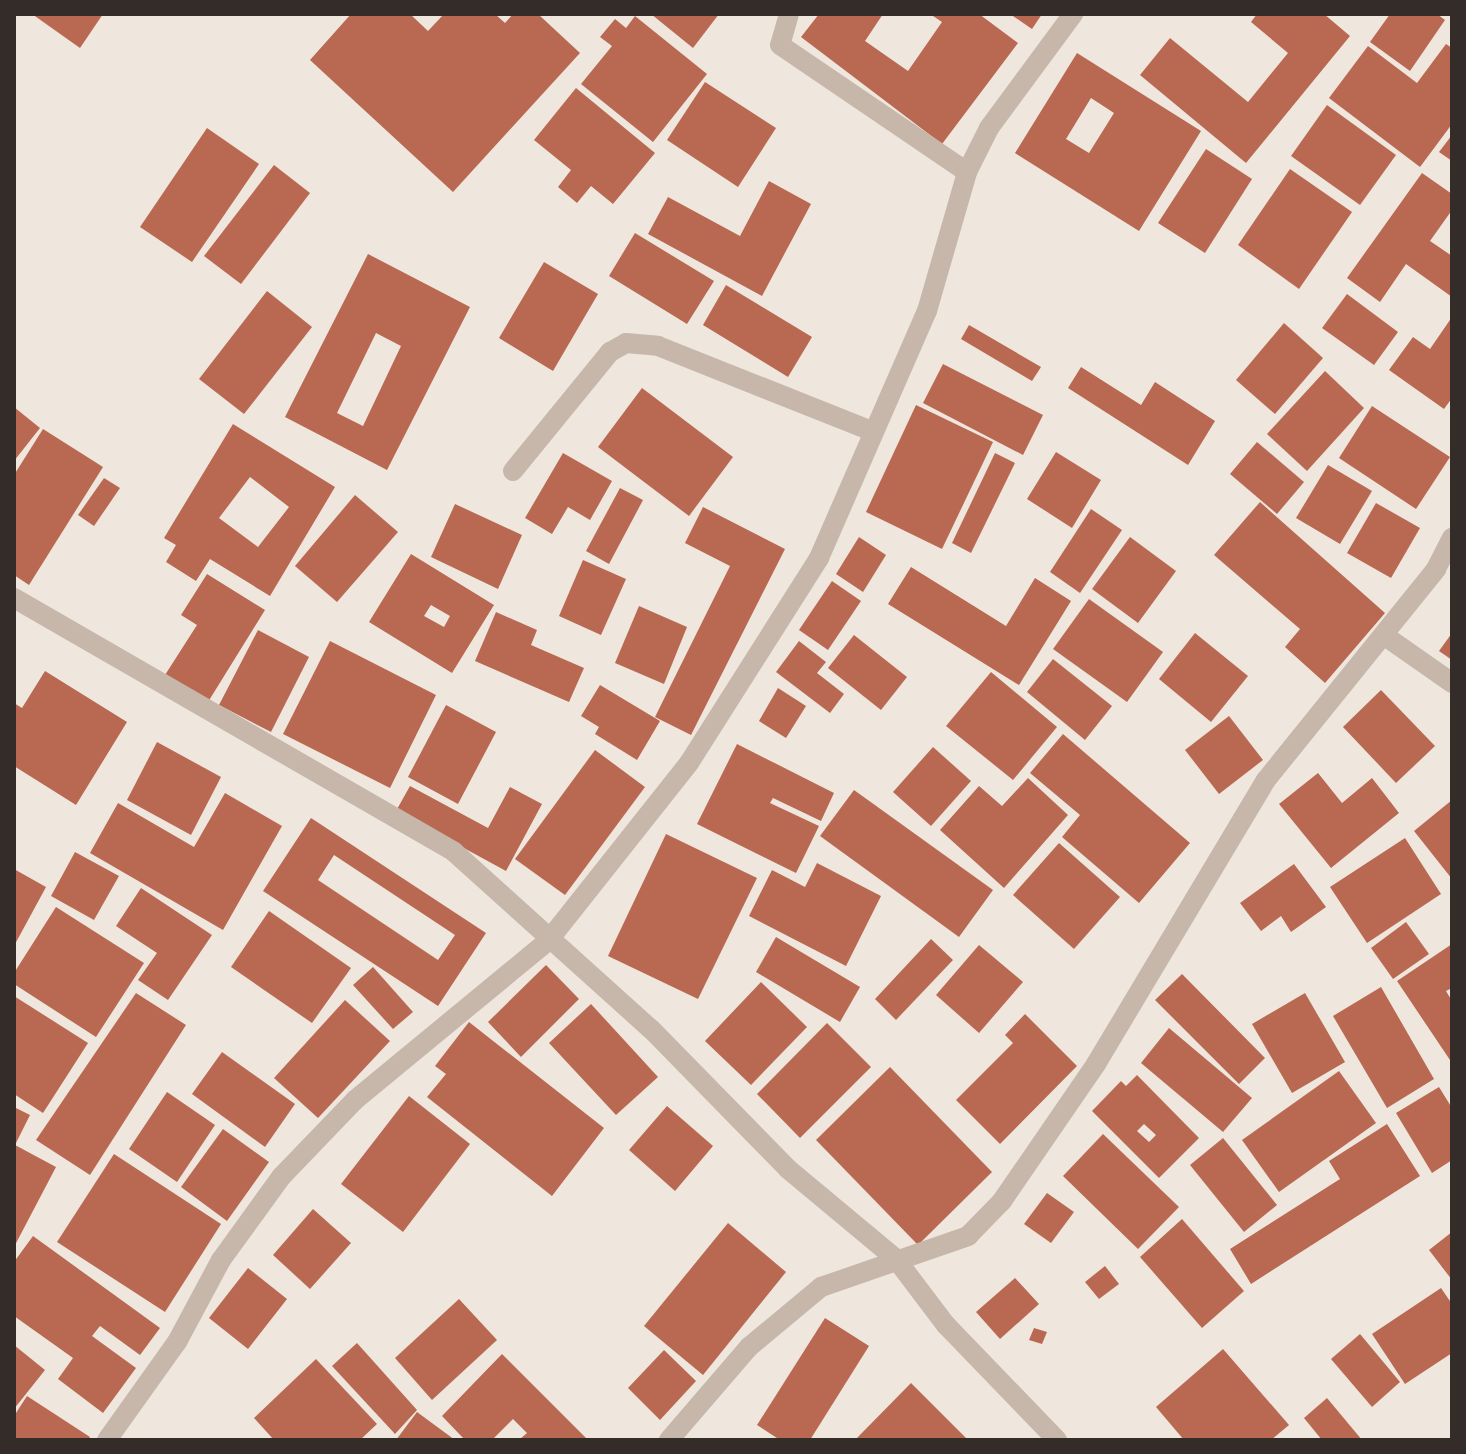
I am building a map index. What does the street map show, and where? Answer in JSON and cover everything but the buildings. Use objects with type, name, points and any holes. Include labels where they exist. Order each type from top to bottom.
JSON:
[{"type":"street","points":[[789,14],[780,45],[967,172]]},
{"type":"street","points":[[107,1440],[177,1342],[221,1260],[281,1177],[355,1100],[548,941],[689,763],[819,558],[927,311],[967,172],[989,128],[1073,14]]},
{"type":"street","points":[[513,471],[610,352],[626,343],[658,346],[874,432]]},
{"type":"street","points":[[669,1440],[749,1347],[821,1287],[968,1236],[1002,1201],[1096,1064],[1266,780],[1385,636],[1436,569],[1452,538]]},
{"type":"street","points":[[14,598],[453,851],[548,941],[651,1029],[788,1169],[896,1259],[946,1325],[1057,1440]]},
{"type":"street","points":[[1385,636],[1452,683]]}]
